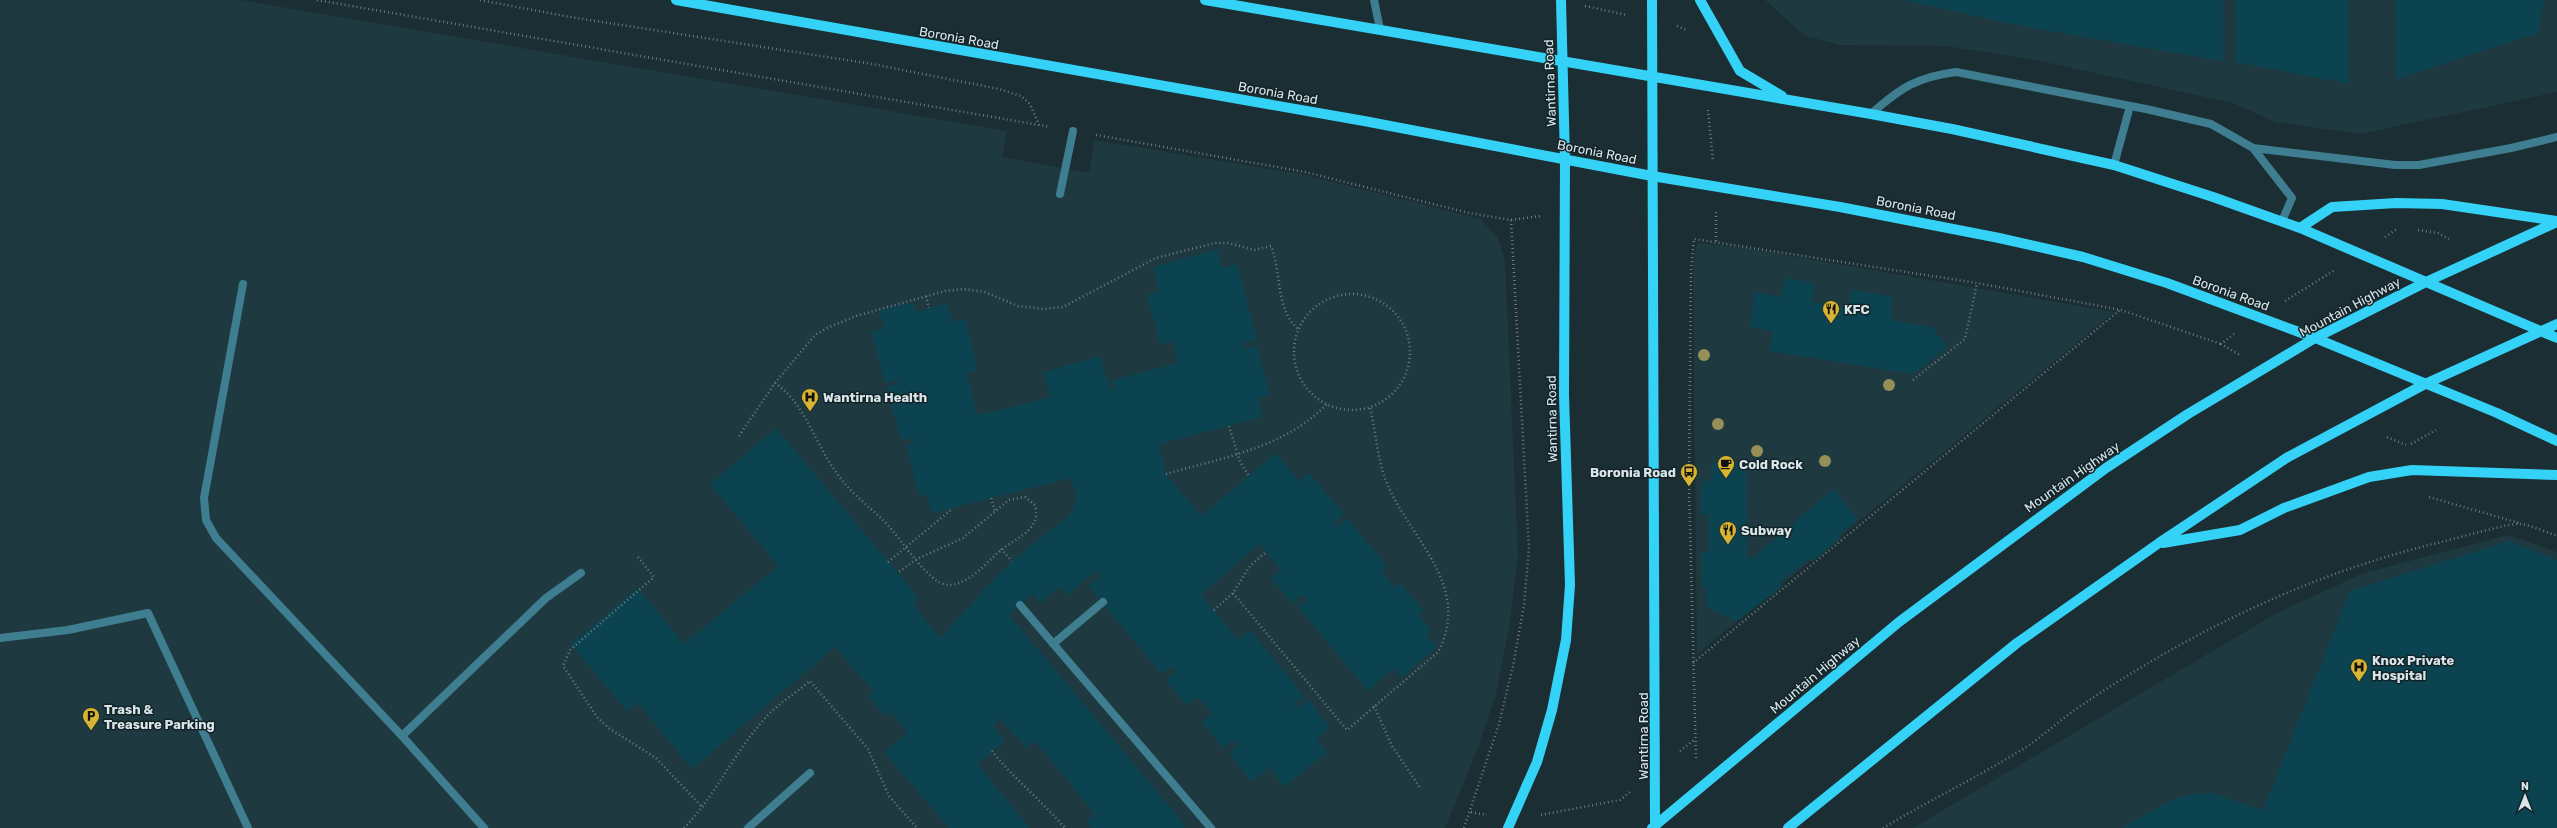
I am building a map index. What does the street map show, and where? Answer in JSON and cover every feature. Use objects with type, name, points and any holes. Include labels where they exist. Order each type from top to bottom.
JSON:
[{"type":"main road","name":"Boronia Road","points":[[676,0],[1364,121],[1652,176],[1840,207],[2014,241],[2113,265],[2260,317],[2315,338],[2557,441]]},
{"type":"main road","points":[[1205,0],[1562,59],[1871,114],[1952,129],[2114,165],[2300,228],[2557,338]]},
{"type":"main road","name":"Wantirna Road","points":[[1510,823],[1537,762],[1552,710],[1566,640],[1570,585],[1564,395],[1566,160],[1561,0]]},
{"type":"main road","name":"Wantirna Road","points":[[1652,0],[1656,771],[1654,827]]},
{"type":"main road","points":[[1700,0],[1740,72],[1787,99]]},
{"type":"main road","points":[[2300,228],[2332,207],[2396,203],[2442,204],[2557,221]]},
{"type":"main road","name":"Mountain Highway","points":[[1654,827],[1697,788],[1899,622],[2020,530],[2131,451],[2315,338],[2426,282],[2557,221]]},
{"type":"main road","points":[[1788,828],[2017,643],[2159,543],[2288,458],[2425,384],[2557,324]]},
{"type":"main road","points":[[2159,543],[2240,530],[2284,508],[2369,477],[2412,470],[2557,475]]},
{"type":"lane","points":[[1374,0],[1380,30]]},
{"type":"lane","points":[[1871,114],[1895,93],[1929,76],[1956,72],[2130,106],[2211,124],[2253,148],[2292,198],[2282,221]]},
{"type":"lane","points":[[2114,165],[2130,106]]},
{"type":"lane","points":[[1060,194],[1073,130]]},
{"type":"lane","points":[[2253,148],[2395,165],[2420,165],[2511,148],[2557,137]]},
{"type":"lane","points":[[243,284],[204,498],[206,520],[216,538],[402,736],[484,828]]},
{"type":"lane","points":[[402,736],[546,598],[581,572]]},
{"type":"lane","points":[[1053,644],[1102,602]]},
{"type":"lane","points":[[1020,605],[1211,828]]},
{"type":"lane","points":[[0,638],[68,630],[148,613],[248,828]]},
{"type":"lane","points":[[748,828],[810,773]]},
{"type":"path","points":[[317,0],[1073,130],[1305,172],[1469,213],[1511,220],[1566,212]]},
{"type":"path","points":[[480,0],[570,17],[872,64],[999,89],[1021,96],[1030,104],[1039,125]]},
{"type":"path","points":[[1464,828],[1471,812],[1499,724],[1513,666],[1524,605],[1529,548],[1511,220]]},
{"type":"path","points":[[2221,344],[2260,317],[2361,254],[2400,227]]},
{"type":"path","points":[[2415,230],[2438,233],[2449,239]]},
{"type":"path","points":[[1697,788],[1689,472],[1691,270],[1694,239],[1977,283],[2121,310],[2221,344],[2244,357]]},
{"type":"path","points":[[739,436],[775,383],[815,334],[856,316],[945,291],[964,289],[985,292],[1018,306],[1043,309],[1063,307],[1156,258],[1215,243],[1228,243],[1254,250],[1272,246],[1279,269],[1281,299],[1285,312],[1298,330]]},
{"type":"path","points":[[1913,380],[1965,339],[1977,283]]},
{"type":"path","points":[[1348,294],[1368,296],[1387,305],[1403,324],[1410,342],[1408,370],[1396,390],[1382,402],[1370,408],[1358,411],[1335,408],[1317,399],[1298,374],[1294,354],[1298,330],[1315,307],[1333,297],[1348,294]]},
{"type":"path","points":[[926,296],[929,308]]},
{"type":"path","points":[[1693,663],[2121,310]]},
{"type":"path","points":[[775,383],[792,397],[822,450],[849,490],[886,524],[917,558],[936,580],[948,585],[965,581],[1001,549],[1034,526],[1037,512],[1031,500],[1025,497],[1009,500],[963,538],[917,558],[897,572]]},
{"type":"path","points":[[1166,474],[1237,454],[1282,437],[1304,423],[1327,404]]},
{"type":"path","points":[[1233,593],[1347,730],[1438,652],[1443,641],[1447,622],[1444,588],[1426,546],[1398,508],[1388,487],[1382,468],[1370,408]]},
{"type":"path","points":[[1230,426],[1237,454],[1244,470],[1249,476]]},
{"type":"path","points":[[2387,437],[2408,446],[2436,430]]},
{"type":"path","points":[[2426,496],[2520,523],[2557,536]]},
{"type":"path","points":[[992,498],[995,511]]},
{"type":"path","points":[[888,562],[952,509]]},
{"type":"path","points":[[1883,828],[1937,796],[2020,752],[2081,705],[2161,657],[2256,607],[2346,568],[2406,551],[2520,523]]},
{"type":"path","points":[[1001,549],[1012,561]]},
{"type":"path","points":[[1214,610],[1233,593],[1250,566],[1266,552]]},
{"type":"path","points":[[638,557],[654,577],[570,650],[563,666],[597,717],[610,729],[656,758],[703,808]]},
{"type":"path","points":[[1374,706],[1392,746],[1421,789]]},
{"type":"path","points":[[1471,812],[1510,823],[1620,800],[1695,739]]},
{"type":"path","points":[[992,751],[1010,774],[1043,803],[1064,828]]},
{"type":"shaded area","name":"Wantirna Health","points":[[0,0],[241,0],[1007,131],[1002,157],[1089,173],[1094,140],[1301,174],[1481,219],[1498,238],[1505,262],[1518,555],[1509,628],[1496,694],[1477,750],[1445,828],[0,828]]},
{"type":"shaded area","points":[[1765,0],[2557,0],[2557,92],[2360,134],[2275,122],[2233,103],[2035,60],[1946,46],[1842,45],[1805,36]]},
{"type":"shaded area","points":[[1697,243],[1745,248],[2114,312],[1697,654],[1693,264]]},
{"type":"shaded area","name":"Knox Private Hospital","points":[[2508,535],[2557,552],[2557,828],[1913,828],[2277,613],[2364,573]]},
{"type":"building","points":[[1905,0],[2223,0],[2223,61],[2011,24]]},
{"type":"building","points":[[2235,0],[2348,0],[2349,84],[2236,62]]},
{"type":"building","points":[[2395,0],[2544,0],[2538,33],[2396,79]]},
{"type":"building","points":[[1218,249],[1222,268],[1237,264],[1257,340],[1243,343],[1244,349],[1257,346],[1270,395],[1258,398],[1263,417],[1159,444],[1166,474],[1201,516],[1276,453],[1299,481],[1309,473],[1344,514],[1334,523],[1337,527],[1347,518],[1387,566],[1381,571],[1395,588],[1400,583],[1424,611],[1418,615],[1432,631],[1426,635],[1437,647],[1402,677],[1393,668],[1368,691],[1298,607],[1307,600],[1303,594],[1292,603],[1271,578],[1281,570],[1260,544],[1201,594],[1238,640],[1250,630],[1304,696],[1294,704],[1298,708],[1308,699],[1330,727],[1316,739],[1327,752],[1284,787],[1269,767],[1252,782],[1229,753],[1238,745],[1233,740],[1223,748],[1202,722],[1213,714],[1198,697],[1187,705],[1165,680],[1176,671],[1172,666],[1161,674],[1088,585],[1100,576],[1095,571],[1066,596],[1060,587],[1041,603],[1033,593],[1009,615],[1186,826],[1184,828],[1091,828],[1086,822],[1095,814],[1035,741],[1026,748],[1001,719],[993,726],[1005,741],[977,764],[1030,828],[949,828],[884,752],[908,732],[890,711],[885,716],[867,696],[873,691],[835,647],[692,769],[638,703],[628,712],[571,644],[638,588],[684,644],[778,566],[710,484],[776,428],[919,598],[913,605],[941,638],[976,598],[1012,561],[1066,518],[1073,510],[1076,498],[1071,478],[932,513],[926,495],[919,496],[906,445],[914,443],[913,438],[901,440],[886,387],[899,383],[897,380],[885,383],[871,332],[884,328],[879,311],[913,302],[916,312],[947,303],[953,322],[965,319],[978,370],[967,372],[977,415],[1050,397],[1044,372],[1100,356],[1110,389],[1115,389],[1112,380],[1178,363],[1173,341],[1160,344],[1147,295],[1159,292],[1153,267]]},
{"type":"building","name":"KFC","points":[[1785,278],[1815,283],[1812,302],[1849,308],[1851,289],[1893,297],[1890,314],[1893,314],[1892,320],[1932,327],[1948,347],[1913,374],[1769,351],[1773,331],[1750,327],[1755,292],[1781,297]]},
{"type":"building","points":[[1746,462],[1747,557],[1751,559],[1834,489],[1858,520],[1837,535],[1841,538],[1812,562],[1809,559],[1780,582],[1782,587],[1737,621],[1707,608],[1706,587],[1702,587],[1702,552],[1709,552],[1709,515],[1701,514],[1702,481],[1711,481],[1711,463]]},
{"type":"building","name":"Knox Private Hospital","points":[[2509,541],[2557,560],[2557,828],[2122,828],[2173,799],[2199,793],[2212,793],[2263,810],[2350,591]]},
{"type":"place","name":"KFC","points":[[1831,324]]},
{"type":"place","name":"Wantirna Health","points":[[810,412]]},
{"type":"place","name":"Cold Rock","points":[[1726,479]]},
{"type":"place","name":"Boronia Road","points":[[1689,487]]},
{"type":"place","name":"Subway","points":[[1728,545]]},
{"type":"place","name":"Knox Private Hospital","points":[[2359,682]]},
{"type":"place","name":"Trash & Treasure Parking","points":[[91,731]]}]
